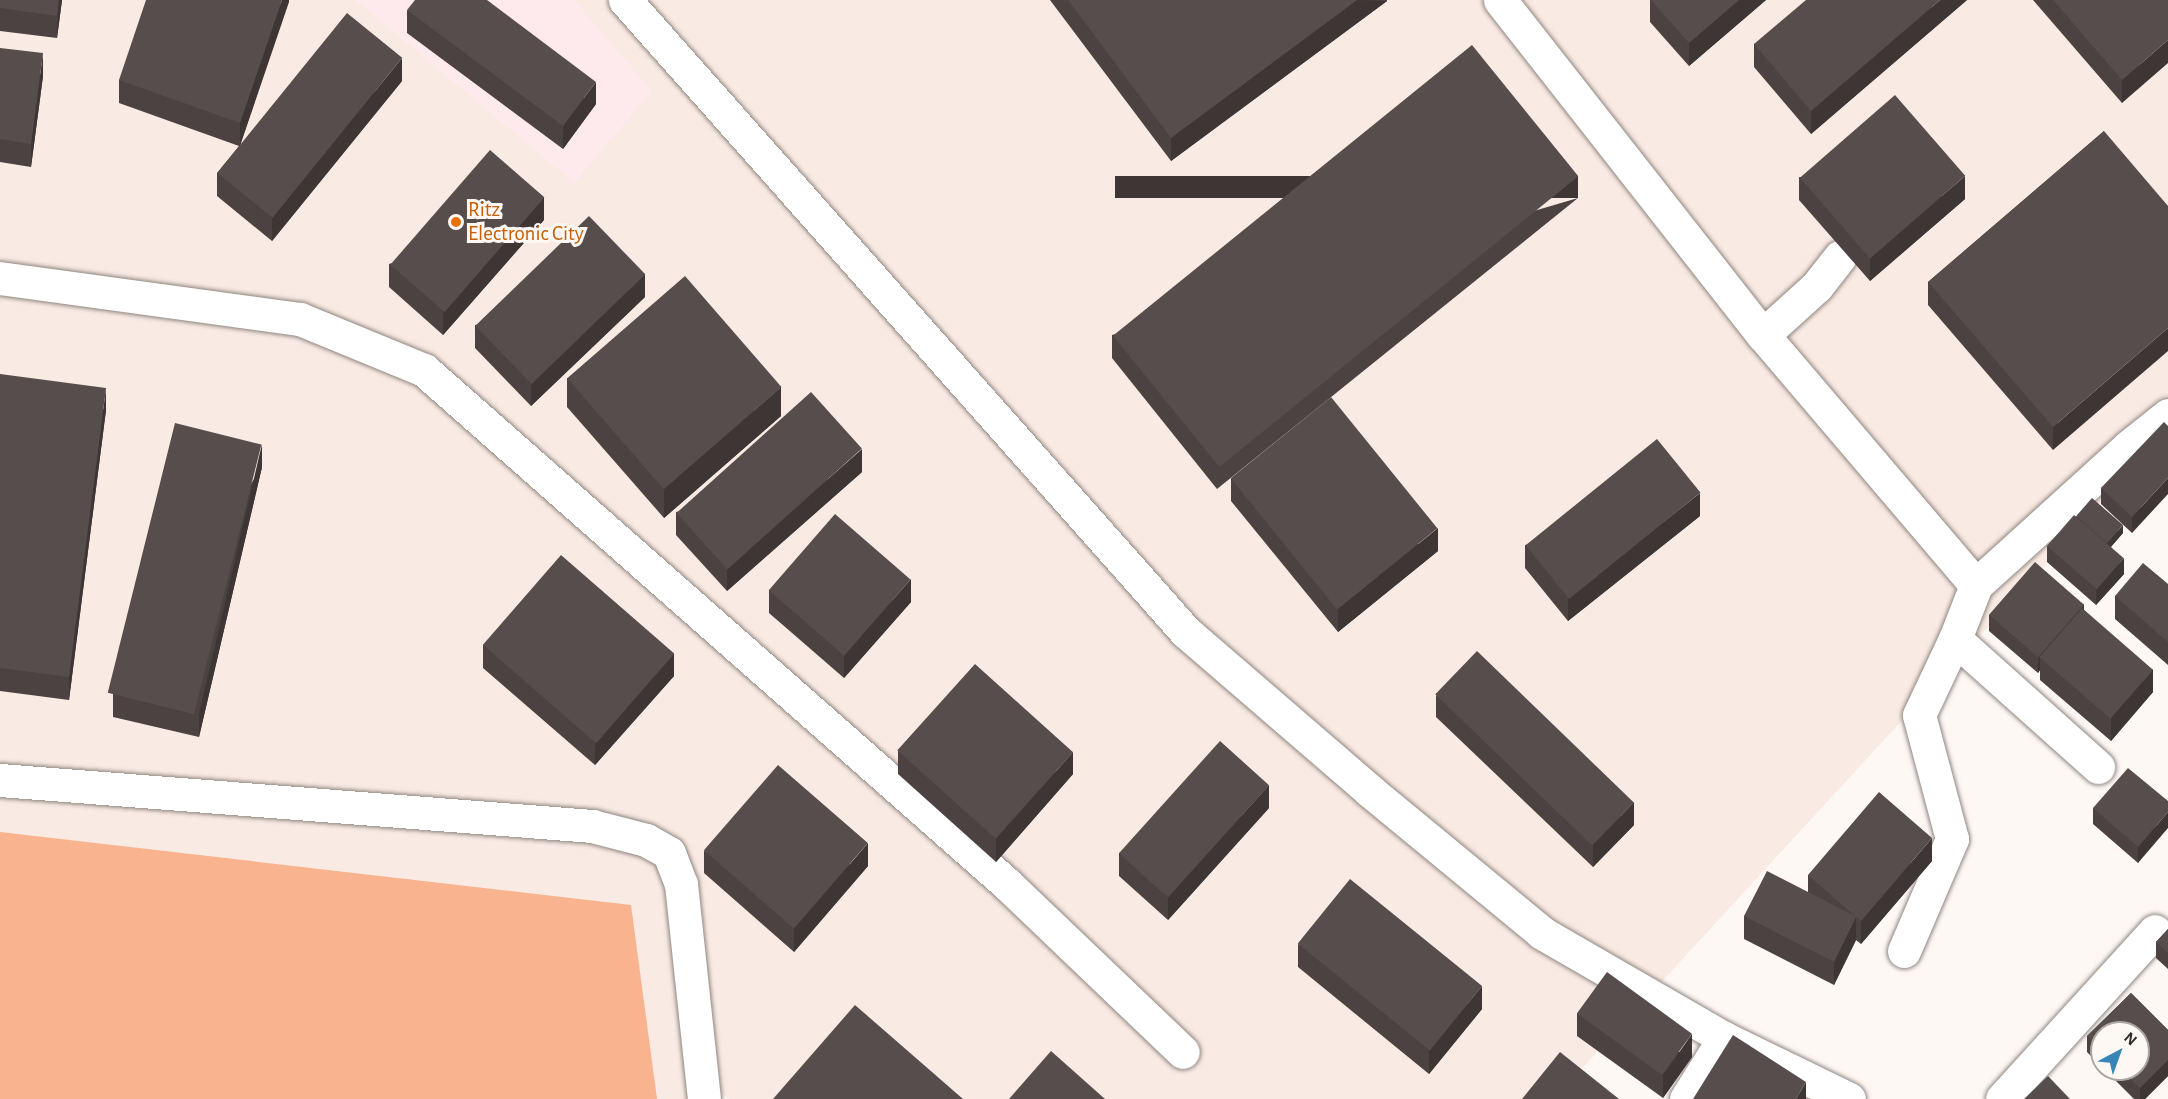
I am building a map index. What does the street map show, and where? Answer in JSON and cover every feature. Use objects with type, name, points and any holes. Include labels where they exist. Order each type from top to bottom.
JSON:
[{"type":"street","points":[[625,0],[1186,632],[1370,791],[1542,933],[1724,1038],[1849,1099]]},
{"type":"street","points":[[1500,0],[1763,335],[1976,585]]},
{"type":"street","points":[[1763,335],[1817,286],[1840,257]]},
{"type":"street","points":[[0,278],[300,320],[424,369],[1007,884],[1183,1052]]},
{"type":"street","points":[[1904,951],[1952,839],[1918,715],[1955,639],[1976,585],[2164,423]]},
{"type":"street","points":[[1955,639],[2098,767]]},
{"type":"street","points":[[0,780],[592,826],[646,840],[669,853],[681,884],[705,1099]]},
{"type":"street","points":[[2002,1099],[2155,931]]},
{"type":"street","points":[[1686,1099],[1724,1038]]},
{"type":"shaded area","points":[[0,0],[2168,0],[2168,431],[1554,1099],[729,1099],[714,1087],[714,1099],[0,1099]]},
{"type":"shaded area","points":[[355,0],[574,0],[652,91],[574,183]]},
{"type":"shaded area","points":[[0,832],[631,905],[657,1099],[0,1099]]},
{"type":"building","points":[[0,0],[59,0],[57,16],[0,8]]},
{"type":"building","points":[[146,0],[282,0],[240,123],[119,80]]},
{"type":"building","points":[[415,0],[487,0],[596,82],[563,126],[407,10]]},
{"type":"building","points":[[1068,0],[1357,0],[1171,138]]},
{"type":"building","points":[[1651,0],[1739,0],[1689,43]]},
{"type":"building","points":[[1806,0],[1940,0],[1811,111],[1754,44]]},
{"type":"building","points":[[2053,0],[2168,0],[2168,40],[2122,80]]},
{"type":"building","points":[[347,13],[402,58],[273,218],[217,173]]},
{"type":"building","points":[[1472,45],[1578,176],[1219,467],[1113,336]]},
{"type":"building","points":[[0,48],[43,53],[31,144],[0,139]]},
{"type":"building","points":[[1895,95],[1965,176],[1870,258],[1800,178]]},
{"type":"building","points":[[2104,131],[2168,206],[2168,328],[2053,427],[1928,282]]},
{"type":"building","points":[[490,150],[544,197],[445,312],[390,265]]},
{"type":"building","points":[[589,216],[645,274],[532,384],[475,326]]},
{"type":"building","points":[[685,276],[781,387],[664,489],[567,378]]},
{"type":"building","points":[[0,374],[106,388],[69,677],[0,668]]},
{"type":"building","points":[[811,392],[862,448],[727,570],[676,513]]},
{"type":"building","points":[[1331,397],[1437,528],[1337,610],[1231,478]]},
{"type":"building","points":[[2164,422],[2168,426],[2168,478],[2132,517],[2101,488]]},
{"type":"building","points":[[175,423],[261,445],[194,714],[108,693]]},
{"type":"building","points":[[1657,439],[1700,493],[1569,599],[1526,545]]},
{"type":"building","points":[[2092,498],[2123,525],[2107,543],[2076,516]]},
{"type":"building","points":[[835,514],[910,580],[844,656],[769,590]]},
{"type":"building","points":[[2074,515],[2124,558],[2097,589],[2047,546]]},
{"type":"building","points":[[561,555],[674,653],[596,743],[483,645]]},
{"type":"building","points":[[2035,562],[2084,605],[2038,657],[1989,615]]},
{"type":"building","points":[[2143,563],[2168,584],[2168,642],[2115,596]]},
{"type":"building","points":[[2082,608],[2153,670],[2110,719],[2039,657]]},
{"type":"building","points":[[1477,651],[1634,802],[1592,846],[1435,694]]},
{"type":"building","points":[[975,664],[1073,752],[995,839],[897,750]]},
{"type":"building","points":[[1220,741],[1269,785],[1168,897],[1119,853]]},
{"type":"building","points":[[778,765],[868,843],[794,928],[704,850]]},
{"type":"building","points":[[2128,768],[2168,801],[2168,812],[2138,847],[2093,808]]},
{"type":"building","points":[[1879,792],[1932,838],[1861,921],[1856,917],[1834,962],[1744,916],[1767,871],[1855,916],[1808,875]]},
{"type":"building","points":[[1350,879],[1482,986],[1430,1050],[1298,944]]},
{"type":"building","points":[[2168,929],[2168,953],[2156,942]]},
{"type":"building","points":[[1607,972],[1692,1034],[1662,1075],[1577,1013]]},
{"type":"building","points":[[2131,993],[2168,1030],[2168,1060],[2150,1078],[2150,1021],[2102,1021]]},
{"type":"building","points":[[855,1005],[963,1099],[773,1099]]},
{"type":"building","points":[[1733,1035],[1806,1082],[1796,1099],[1693,1099]]},
{"type":"building","points":[[1051,1051],[1105,1099],[1009,1099]]},
{"type":"building","points":[[1560,1052],[1619,1099],[1522,1099]]},
{"type":"building","points":[[2048,1076],[2070,1099],[2024,1099]]},
{"type":"building","points":[[2133,1081],[2147,1081],[2140,1088]]},
{"type":"place","name":"Ritz Electronic City","points":[[456,222]]}]
